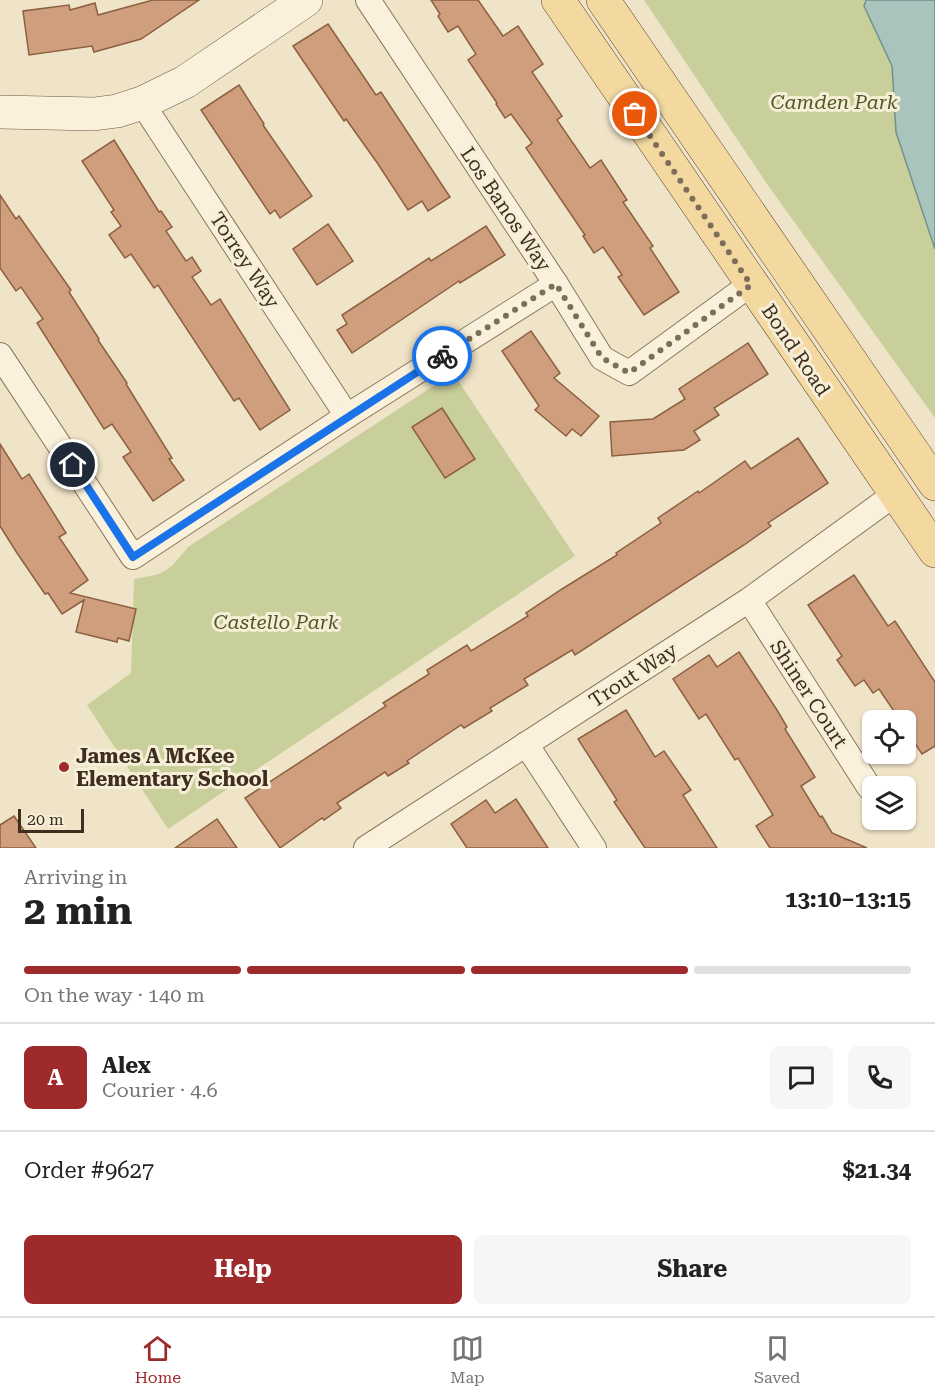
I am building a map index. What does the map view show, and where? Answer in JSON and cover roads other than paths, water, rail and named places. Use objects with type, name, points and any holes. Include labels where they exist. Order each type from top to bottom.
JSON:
[{"type":"main road","name":"Bond Road","points":[[558,0],[935,551]]},
{"type":"main road","name":"Bond Road","points":[[603,0],[935,484]]},
{"type":"street","points":[[0,112],[94,114],[117,111],[142,103],[185,82],[306,0]]},
{"type":"street","name":"Los Banos Way","points":[[368,0],[556,284],[602,358],[629,373],[751,285]]},
{"type":"street","name":"Torrey Way","points":[[142,103],[347,416]]},
{"type":"street","points":[[0,355],[133,557],[347,416],[556,284]]},
{"type":"street","name":"Trout Way","points":[[366,848],[749,600],[895,494]]},
{"type":"street","name":"Shiner Court","points":[[749,600],[862,777]]},
{"type":"street","points":[[526,744],[594,848]]},
{"type":"water","points":[[866,0],[935,0],[935,249],[896,132],[892,66],[864,6]]},
{"type":"place","name":"James A McKee Elementary School","points":[[64,767]]},
{"type":"park label","name":"Camden Park","points":[[834,102]]},
{"type":"park label","name":"Castello Park","points":[[276,622]]}]
